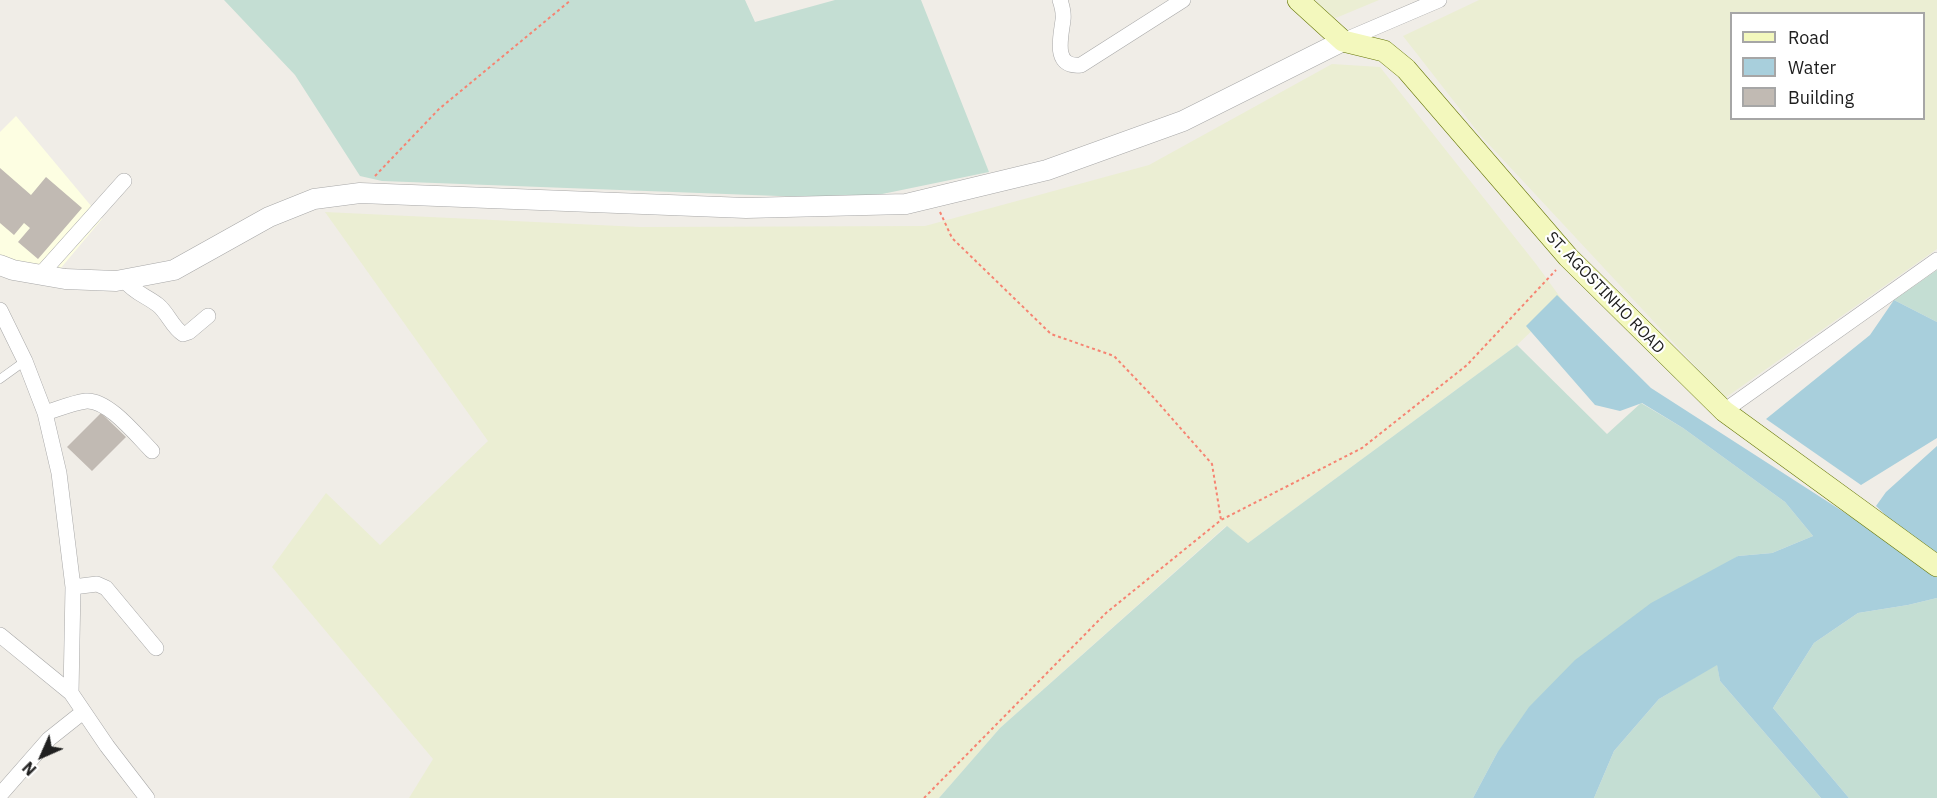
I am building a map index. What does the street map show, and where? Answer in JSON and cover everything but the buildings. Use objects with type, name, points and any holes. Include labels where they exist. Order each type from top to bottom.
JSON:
[{"type":"main road","name":"ST. AGOSTINHO ROAD","points":[[1298,0],[1342,41],[1384,51],[1406,69],[1568,257],[1724,411],[1934,564]]},
{"type":"street","points":[[1060,0],[1064,17],[1060,35],[1060,54],[1066,62],[1073,66],[1081,65],[1183,0]]},
{"type":"street","points":[[0,265],[65,279],[116,281],[174,270],[269,217],[314,199],[360,193],[746,208],[906,204],[1047,170],[1182,121],[1342,41],[1439,0]]},
{"type":"street","points":[[40,275],[124,181]]},
{"type":"street","points":[[1724,411],[1937,260]]},
{"type":"street","points":[[124,280],[133,290],[159,306],[177,330],[183,334],[189,332],[208,316]]},
{"type":"street","points":[[0,310],[25,361],[45,413],[58,472],[73,587],[71,693]]},
{"type":"street","points":[[45,413],[88,401],[100,403],[110,409],[152,451]]},
{"type":"street","points":[[73,587],[97,584],[106,588],[156,648]]},
{"type":"street","points":[[0,635],[71,693],[106,746],[147,798]]},
{"type":"street","points":[[0,795],[49,739],[84,712]]},
{"type":"lane","points":[[0,379],[25,361]]},
{"type":"path","points":[[360,193],[439,110],[571,0]]},
{"type":"path","points":[[933,198],[952,238],[1051,334],[1114,356],[1154,398],[1212,464],[1221,520]]},
{"type":"path","points":[[924,798],[1106,613],[1221,520],[1362,448],[1467,365],[1568,257]]},
{"type":"shaded area","points":[[224,0],[745,0],[755,22],[835,0],[921,0],[989,172],[858,199],[382,181],[360,176],[295,75]]},
{"type":"shaded area","points":[[1315,0],[1379,0],[1331,20]]},
{"type":"shaded area","points":[[1479,0],[1937,0],[1937,249],[1725,398],[1481,136],[1403,36]]},
{"type":"shaded area","points":[[1332,64],[1380,67],[1563,301],[1517,345],[1248,543],[1226,526],[1000,728],[939,798],[409,798],[433,759],[272,567],[326,493],[380,545],[488,441],[325,212],[640,227],[925,226],[1149,165]]},
{"type":"shaded area","points":[[16,116],[102,219],[60,269],[0,259],[0,132]]},
{"type":"shaded area","points":[[1937,270],[1937,322],[1894,300]]},
{"type":"shaded area","points":[[1517,345],[1607,434],[1641,403],[1683,428],[1785,502],[1813,536],[1772,553],[1738,556],[1497,753],[1473,798],[939,798],[1000,728],[1227,526],[1248,543]]},
{"type":"shaded area","points":[[1937,598],[1937,798],[1849,798],[1773,708],[1814,643],[1858,613]]},
{"type":"shaded area","points":[[1717,664],[1720,681],[1821,798],[1594,798],[1614,751],[1659,699]]},
{"type":"water","points":[[1557,295],[1651,388],[1895,545],[1904,533],[1876,506],[1886,492],[1937,446],[1937,558],[1927,568],[1937,576],[1937,598],[1858,613],[1814,643],[1773,708],[1849,798],[1821,798],[1720,681],[1717,665],[1659,699],[1614,751],[1594,798],[1473,798],[1497,753],[1529,707],[1575,660],[1651,603],[1738,556],[1772,553],[1813,536],[1785,502],[1683,428],[1642,403],[1620,411],[1595,405],[1526,326]]},
{"type":"water","points":[[1894,300],[1937,322],[1937,438],[1861,485],[1766,419],[1870,335]]}]
